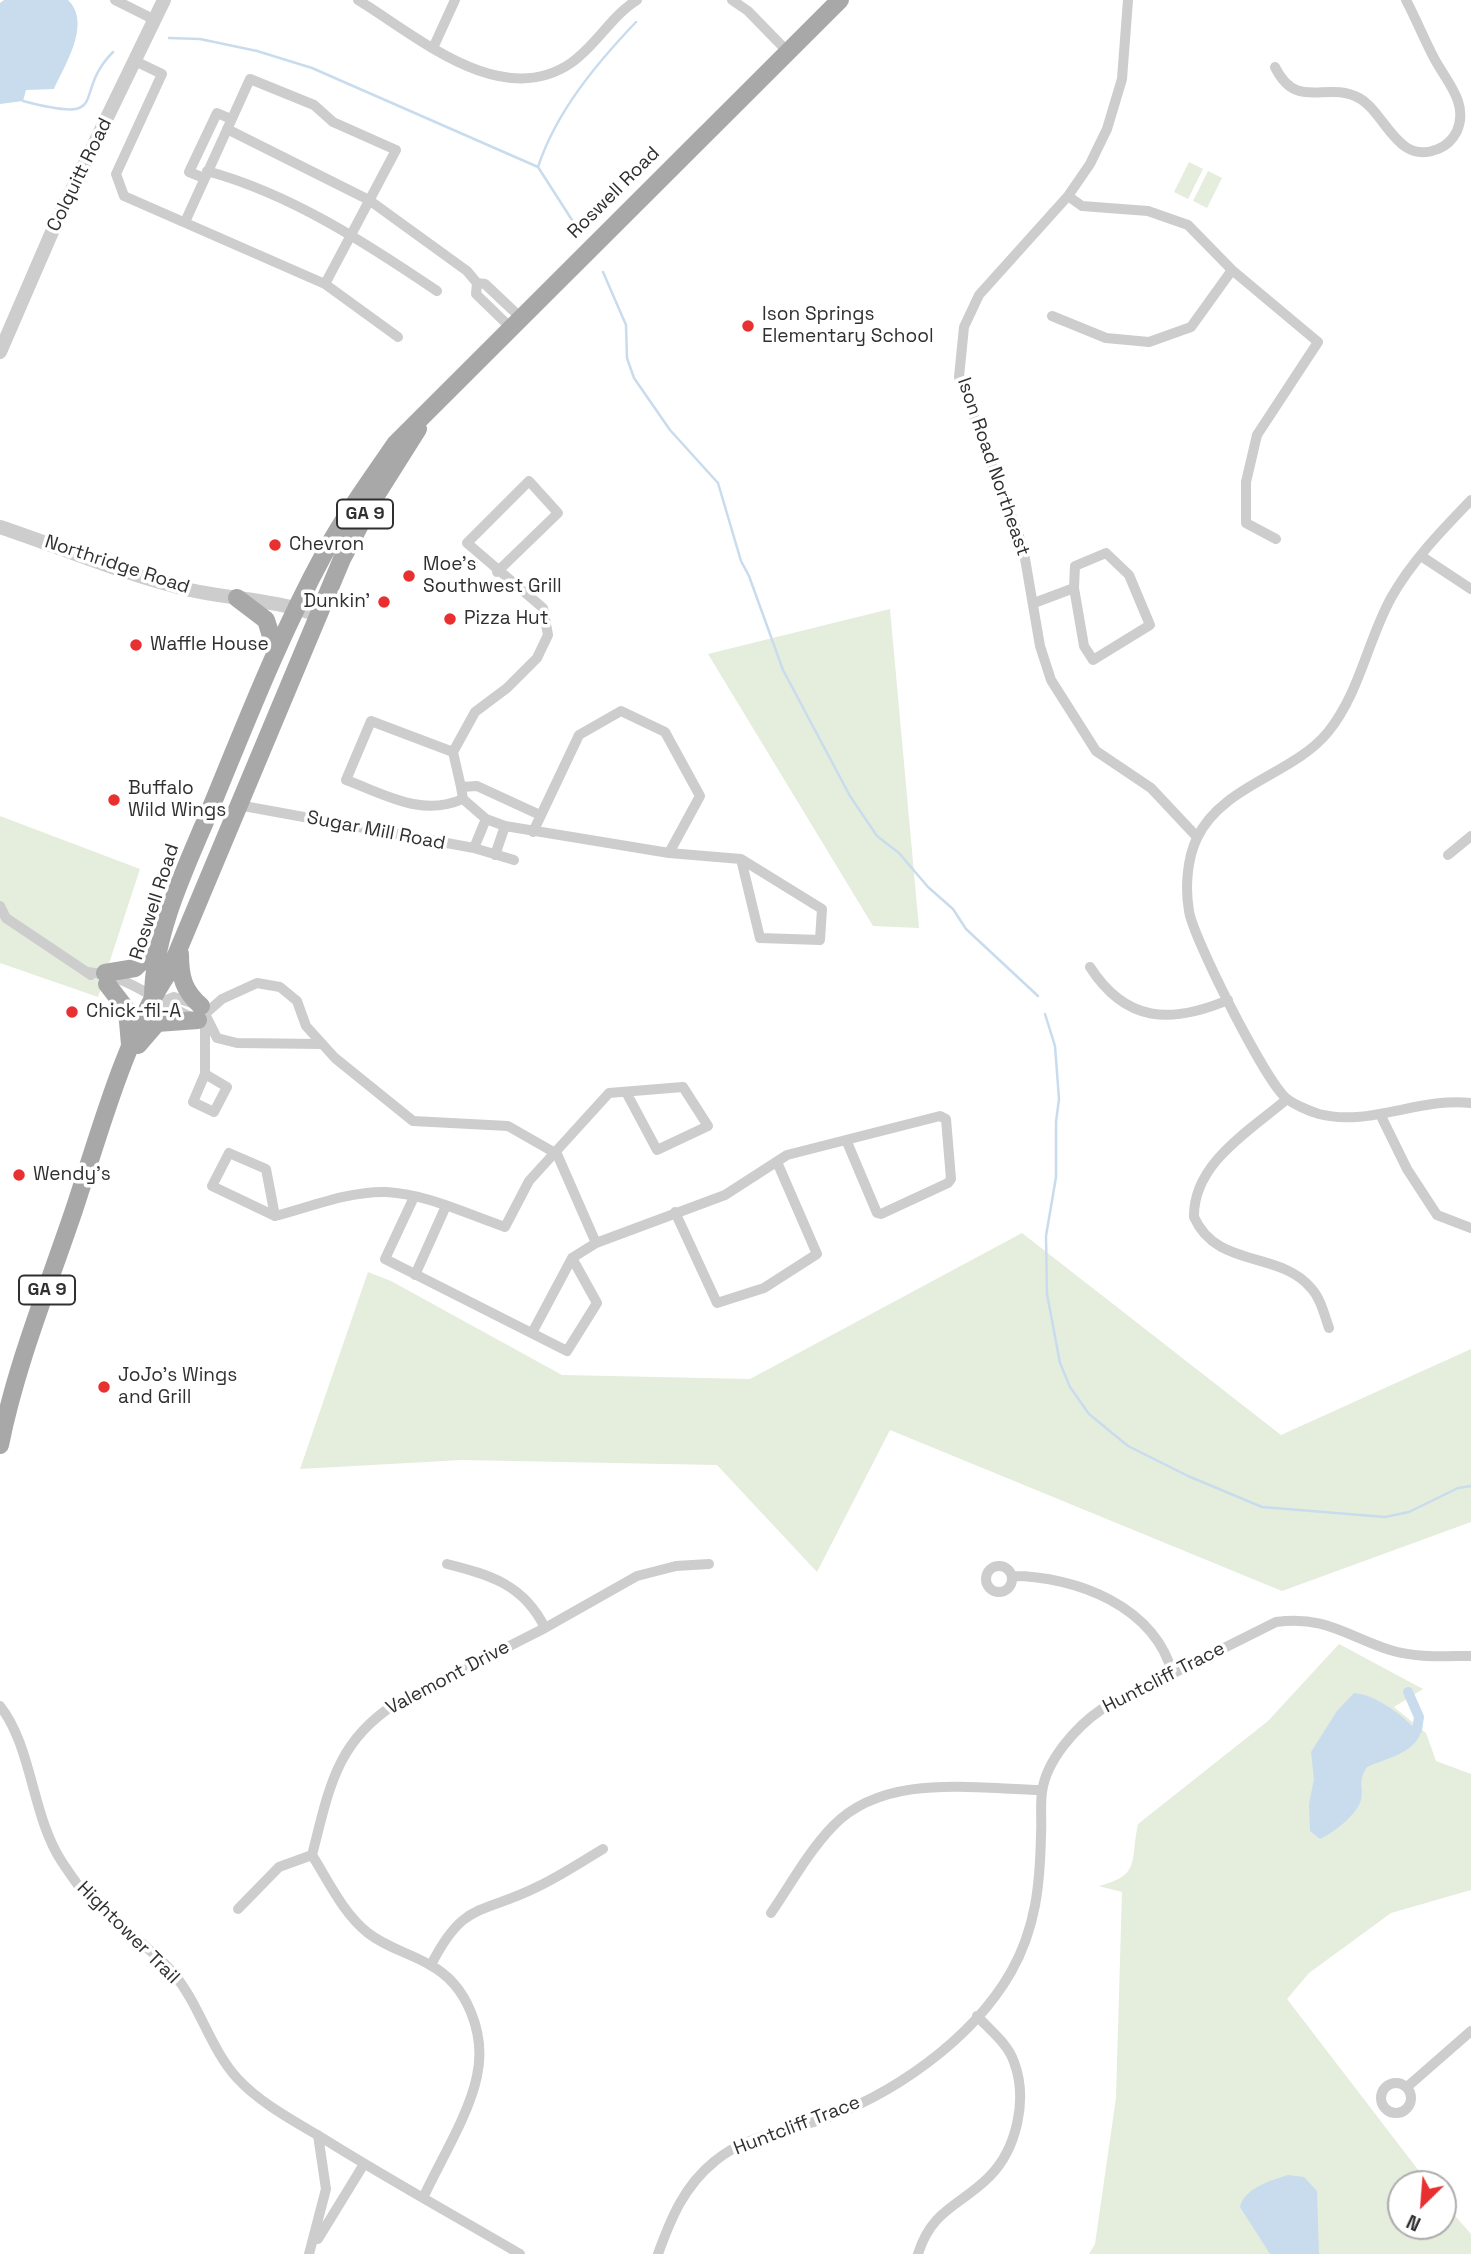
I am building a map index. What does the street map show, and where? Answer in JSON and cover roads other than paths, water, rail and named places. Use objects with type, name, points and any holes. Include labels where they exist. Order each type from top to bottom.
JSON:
[{"type":"main road","name":"Roswell Road","points":[[0,1445],[23,1360],[114,1089],[151,995],[153,964],[194,847],[275,652],[325,552],[396,443],[423,419],[515,322],[786,50],[840,0]]},
{"type":"main road","name":"Roswell Road","points":[[151,995],[169,972],[317,615],[356,530],[423,419]]},
{"type":"main road","points":[[237,597],[266,621],[275,652]]},
{"type":"main road","points":[[129,1055],[131,1030],[127,1010],[100,976],[135,968],[160,942]]},
{"type":"main road","points":[[129,1055],[157,1023],[201,1014],[186,992],[180,971],[180,946]]},
{"type":"street","points":[[114,0],[155,20]]},
{"type":"street","name":"Colquitt Road","points":[[0,352],[55,225],[164,0]]},
{"type":"street","points":[[358,0],[433,48],[499,78],[520,80],[540,78],[575,61],[637,0]]},
{"type":"street","points":[[433,48],[455,0]]},
{"type":"street","points":[[732,0],[748,10],[786,50]]},
{"type":"street","name":"Ison Road Northeast","points":[[1128,0],[1118,101],[1090,164],[1068,196],[979,295],[964,327],[958,364],[962,389],[1023,547],[1040,646],[1051,680],[1096,751],[1151,789],[1197,837]]},
{"type":"street","points":[[1275,67],[1281,81],[1294,91],[1345,94],[1361,99],[1396,140],[1408,149],[1421,152],[1443,147],[1457,131],[1460,119],[1457,95],[1434,59],[1406,0]]},
{"type":"street","points":[[135,61],[162,74],[116,174],[124,196],[325,284],[398,337]]},
{"type":"street","points":[[185,222],[250,79],[314,105],[321,115],[333,122],[396,150],[325,284]]},
{"type":"street","points":[[437,291],[351,233],[233,178],[190,172],[217,113],[229,124],[369,200],[467,271],[477,283],[485,284],[515,322]]},
{"type":"street","points":[[1068,196],[1082,206],[1147,212],[1188,225],[1232,270],[1318,342],[1256,435],[1246,482],[1246,523],[1276,540]]},
{"type":"street","points":[[1052,316],[1106,338],[1149,342],[1191,327],[1232,270]]},
{"type":"street","points":[[497,572],[558,513],[530,481],[467,543],[497,572],[543,608],[548,635],[537,658],[507,688],[475,712],[453,752],[462,793],[486,819],[505,826],[669,853],[741,859],[822,909],[820,940],[760,938],[741,859]]},
{"type":"street","points":[[1471,500],[1421,556],[1391,599],[1356,686],[1328,732],[1305,754],[1227,803],[1197,837],[1188,872],[1189,911],[1197,939],[1270,1076],[1287,1099],[1318,1114],[1343,1117],[1380,1114],[1423,1104],[1471,1103]]},
{"type":"street","name":"Northridge Road","points":[[0,527],[157,581],[296,607],[317,615]]},
{"type":"street","points":[[1106,553],[1129,575],[1150,625],[1093,660],[1084,646],[1074,588],[1075,566],[1106,553]]},
{"type":"street","points":[[1421,556],[1471,589]]},
{"type":"street","points":[[1034,603],[1074,588]]},
{"type":"street","points":[[533,832],[579,735],[621,711],[665,732],[700,796],[669,853]]},
{"type":"street","points":[[453,752],[371,721],[346,780],[415,806],[434,808],[477,786],[540,815]]},
{"type":"street","name":"Sugar Mill Road","points":[[238,805],[474,848],[514,860]]},
{"type":"street","points":[[474,848],[486,819]]},
{"type":"street","points":[[495,855],[505,826]]},
{"type":"street","points":[[1448,855],[1471,836]]},
{"type":"street","points":[[0,906],[3,918],[100,976],[124,979],[170,1009],[201,1014],[222,999],[257,984],[280,987],[297,1001],[306,1026],[322,1044],[387,1103],[413,1121],[508,1126],[557,1154],[596,1243]]},
{"type":"street","points":[[1090,967],[1114,997],[1149,1014],[1187,1015],[1228,1000]]},
{"type":"street","points":[[201,1014],[217,1038],[237,1042],[322,1044]]},
{"type":"street","points":[[201,1014],[205,1074]]},
{"type":"street","points":[[275,1216],[266,1169],[229,1153],[212,1186],[275,1216],[359,1194],[386,1192],[446,1206],[505,1227],[529,1181],[557,1154],[610,1093],[683,1087],[708,1126],[657,1150],[626,1092]]},
{"type":"street","points":[[1287,1099],[1219,1156],[1198,1193],[1194,1217],[1215,1246],[1290,1273],[1305,1282],[1318,1298],[1329,1328]]},
{"type":"street","points":[[1380,1114],[1406,1169],[1437,1215],[1471,1228]]},
{"type":"street","points":[[532,1333],[572,1258],[596,1243],[725,1195],[787,1155],[847,1142],[940,1116],[946,1119],[951,1178],[948,1183],[892,1209],[877,1213],[847,1142]]},
{"type":"street","points":[[675,1212],[716,1303],[764,1288],[817,1254],[777,1162]]},
{"type":"street","points":[[414,1197],[385,1258],[568,1351],[597,1303],[572,1258]]},
{"type":"street","points":[[415,1275],[446,1206]]},
{"type":"street","points":[[447,1564],[489,1575],[510,1585],[531,1604],[545,1628]]},
{"type":"street","name":"Valemont Drive","points":[[312,1855],[332,1779],[344,1752],[363,1728],[395,1704],[545,1628],[637,1576],[676,1566],[709,1564]]},
{"type":"street","points":[[1012,1576],[1062,1580],[1111,1600],[1152,1635],[1169,1661],[1173,1675]]},
{"type":"street","name":"Huntcliff Trace","points":[[658,2254],[680,2201],[695,2179],[715,2160],[746,2142],[820,2120],[875,2095],[928,2060],[977,2016],[1011,1973],[1032,1924],[1040,1880],[1042,1790],[1058,1755],[1083,1722],[1102,1709],[1173,1675],[1258,1629],[1294,1620],[1327,1623],[1410,1655],[1471,1656]]},
{"type":"street","name":"Hightower Trail","points":[[0,1706],[11,1722],[47,1832],[79,1887],[174,1974],[191,2000],[218,2053],[240,2081],[261,2099],[364,2164],[520,2254]]},
{"type":"street","points":[[771,1913],[820,1841],[856,1807],[881,1796],[921,1788],[1042,1790]]},
{"type":"street","points":[[431,1965],[449,1934],[471,1913],[537,1887],[603,1849]]},
{"type":"street","points":[[238,1909],[279,1867],[312,1855],[357,1923],[386,1945],[431,1965],[452,1983],[468,2005],[477,2031],[480,2058],[472,2093],[423,2198]]},
{"type":"street","points":[[918,2254],[933,2222],[945,2209],[989,2177],[1010,2150],[1014,2134],[1019,2106],[1015,2062],[1005,2045],[977,2016]]},
{"type":"street","points":[[1406,2087],[1471,2031]]},
{"type":"street","points":[[309,2254],[326,2189],[318,2135]]},
{"type":"street","points":[[309,2254],[364,2164]]},
{"type":"water","points":[[4,0],[68,0],[75,9],[77,32],[70,56],[54,89],[26,90],[23,101],[0,104],[0,3]]},
{"type":"water","points":[[1354,1693],[1362,1694],[1390,1708],[1408,1721],[1420,1735],[1416,1742],[1404,1751],[1367,1767],[1362,1777],[1359,1806],[1344,1823],[1320,1839],[1310,1831],[1309,1804],[1314,1779],[1311,1752],[1337,1711]]},
{"type":"water","points":[[1288,2175],[1304,2177],[1317,2191],[1319,2254],[1270,2254],[1240,2207],[1253,2190]]},
{"type":"waterway","points":[[538,167],[566,108],[606,55],[636,22]]},
{"type":"waterway","points":[[169,38],[200,39],[257,51],[312,68],[538,167],[572,220]]},
{"type":"waterway","points":[[23,101],[70,110],[81,107],[86,102],[101,67],[113,52]]},
{"type":"waterway","points":[[603,272],[626,325],[627,358],[634,378],[670,430],[718,483],[741,561],[783,670],[850,796],[877,836],[899,853],[928,887],[953,909],[966,929],[1038,996]]},
{"type":"waterway","points":[[1045,1014],[1055,1046],[1059,1099],[1056,1122],[1056,1177],[1046,1236],[1047,1294],[1060,1363],[1070,1387],[1089,1414],[1128,1446],[1188,1476],[1262,1507],[1385,1517],[1409,1512],[1458,1488],[1471,1486]]},
{"type":"waterway","points":[[1408,1692],[1419,1717],[1417,1730]]},
{"type":"place","name":"Ison Springs Elementary School","points":[[748,326]]},
{"type":"place","name":"Chevron","points":[[275,545]]},
{"type":"place","name":"Moe's Southwest Grill","points":[[409,576]]},
{"type":"place","name":"Dunkin'","points":[[384,602]]},
{"type":"place","name":"Pizza Hut","points":[[450,619]]},
{"type":"place","name":"Waffle House","points":[[136,645]]},
{"type":"place","name":"Buffalo Wild Wings","points":[[114,800]]},
{"type":"place","name":"Chick-fil-A","points":[[72,1012]]},
{"type":"place","name":"Wendy's","points":[[19,1175]]},
{"type":"place","name":"JoJo's Wings and Grill","points":[[104,1387]]}]
